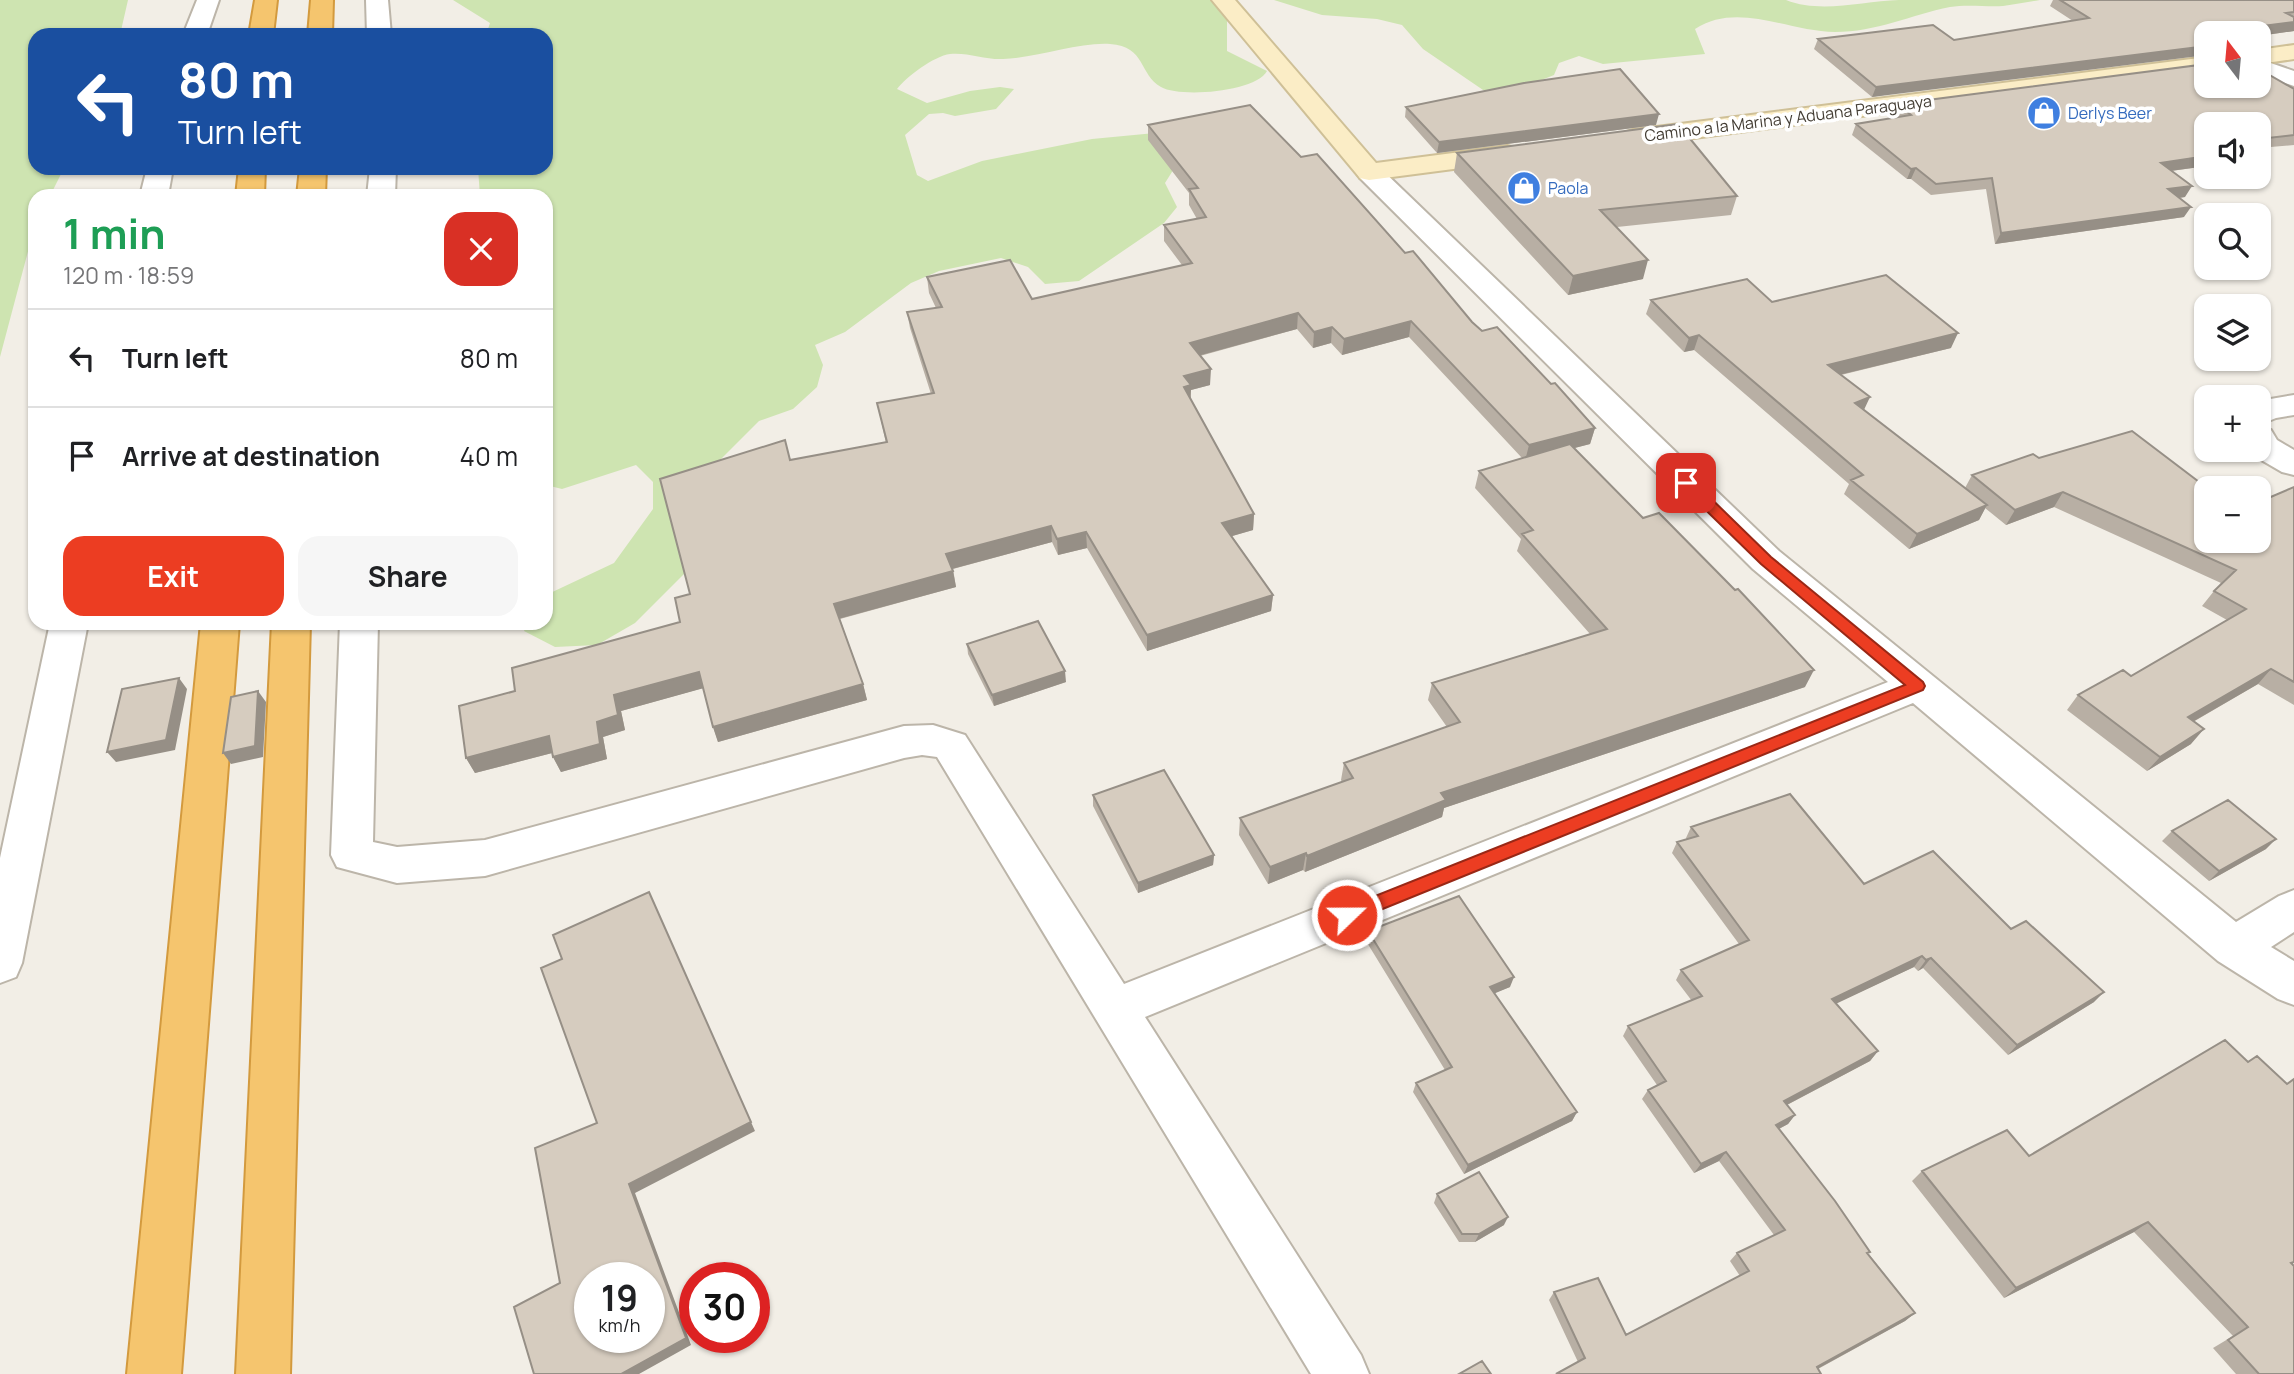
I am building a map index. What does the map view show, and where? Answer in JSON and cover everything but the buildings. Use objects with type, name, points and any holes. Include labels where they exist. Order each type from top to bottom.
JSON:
[{"type":"highway","points":[[262,28],[266,0]]},
{"type":"highway","points":[[320,28],[321,0]]},
{"type":"highway","points":[[154,1374],[219,630]]},
{"type":"highway","points":[[263,1374],[291,630]]},
{"type":"street","points":[[198,28],[208,0]]},
{"type":"street","points":[[377,0],[379,28]]},
{"type":"street","points":[[1223,0],[1368,172],[1766,560],[2234,947],[2294,985]]},
{"type":"street","points":[[2272,55],[2294,52]]},
{"type":"street","name":"Camino a la Marina y Aduana Paraguaya","points":[[1616,140],[2194,66]]},
{"type":"street","points":[[2272,71],[2294,79]]},
{"type":"street","points":[[1368,172],[1534,151]]},
{"type":"street","points":[[2271,408],[2294,405]]},
{"type":"street","points":[[2271,451],[2294,464]]},
{"type":"street","points":[[0,963],[68,630]]},
{"type":"street","points":[[359,630],[352,855],[397,865],[485,858],[904,742],[925,738],[939,739],[951,746],[1342,1374]]},
{"type":"street","points":[[1113,1009],[1917,686]]},
{"type":"street","points":[[2234,947],[2294,909]]},
{"type":"green space","points":[[0,0],[128,0],[122,28],[28,28],[28,175],[60,175],[54,189],[28,189],[28,251],[0,357]]},
{"type":"green space","points":[[453,0],[1210,0],[1227,10],[1227,51],[1267,71],[1260,78],[1234,88],[1200,92],[1171,90],[1154,82],[1130,50],[1122,46],[1098,44],[1003,59],[950,54],[936,59],[914,73],[897,89],[927,103],[970,91],[1000,87],[1014,89],[996,109],[955,116],[929,114],[905,135],[917,175],[928,181],[982,161],[1092,139],[1155,133],[1187,148],[1165,183],[1177,207],[1164,223],[1079,281],[1045,284],[1028,267],[1001,258],[939,271],[911,283],[845,332],[815,345],[823,365],[817,387],[793,409],[759,421],[692,488],[689,569],[635,623],[597,645],[555,647],[524,630],[553,630],[553,592],[614,563],[653,509],[653,482],[636,465],[562,489],[553,487],[553,189],[480,189],[478,175],[553,175],[553,28],[488,28],[490,23]]},
{"type":"green space","points":[[1274,0],[1786,0],[1813,6],[1828,6],[1899,0],[2040,0],[2003,6],[1950,7],[1879,26],[1835,32],[1764,20],[1729,18],[1711,21],[1695,29],[1705,54],[1603,64],[1579,56],[1559,63],[1554,75],[1534,83],[1486,92],[1423,49],[1402,25],[1377,19],[1322,15]]},
{"type":"place","name":"Derlys Beer","points":[[2044,113]]},
{"type":"place","name":"Paola","points":[[1524,188]]},
{"type":"route","points":[[1347,915],[1917,686],[1766,560],[1686,483]]}]
